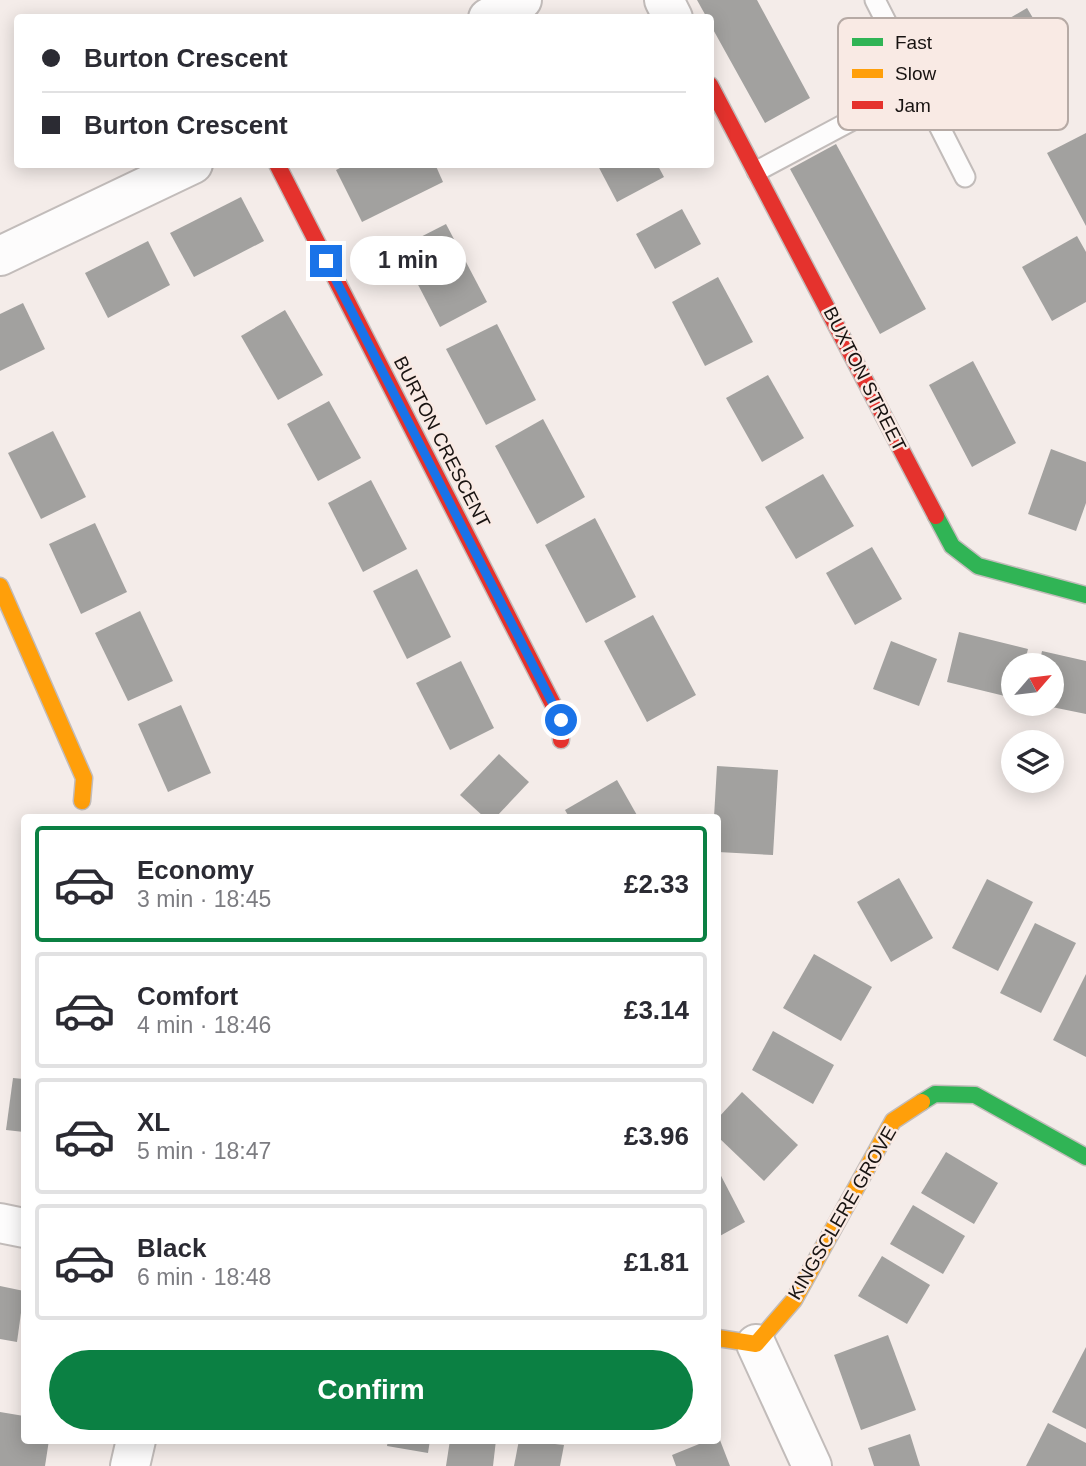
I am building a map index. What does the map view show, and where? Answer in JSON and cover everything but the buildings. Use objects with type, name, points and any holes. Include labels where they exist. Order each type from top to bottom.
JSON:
[{"type":"street","points":[[496,14],[522,0]]},
{"type":"street","name":"BUXTON STREET","points":[[714,92],[952,545],[978,566],[1086,595]]},
{"type":"street","points":[[0,256],[185,168]]},
{"type":"street","name":"BURTON CRESCENT","points":[[279,168],[561,720],[561,740]]},
{"type":"street","points":[[0,586],[84,778],[82,801]]},
{"type":"street","name":"KINGSCLERE GROVE","points":[[756,1344],[794,1300],[893,1121],[935,1094],[975,1095],[1086,1157]]},
{"type":"street","points":[[0,1223],[21,1227]]},
{"type":"street","points":[[721,1338],[756,1344],[812,1466]]},
{"type":"street","points":[[130,1466],[135,1444]]},
{"type":"lane","points":[[875,0],[885,18]]},
{"type":"lane","points":[[757,171],[838,128]]},
{"type":"lane","points":[[942,130],[965,177]]},
{"type":"traffic: fast","points":[[936,516],[952,546],[978,566],[1086,595]]},
{"type":"traffic: fast","points":[[922,1102],[935,1094],[975,1095],[1086,1157]]},
{"type":"traffic: slow","points":[[0,586],[84,778],[82,801]]},
{"type":"traffic: slow","points":[[721,1338],[756,1344],[794,1300],[893,1121],[922,1102]]},
{"type":"traffic: jam","points":[[714,93],[936,516]]},
{"type":"traffic: jam","points":[[279,168],[561,720],[561,740]]},
{"type":"route","points":[[326,261],[561,720]]}]
